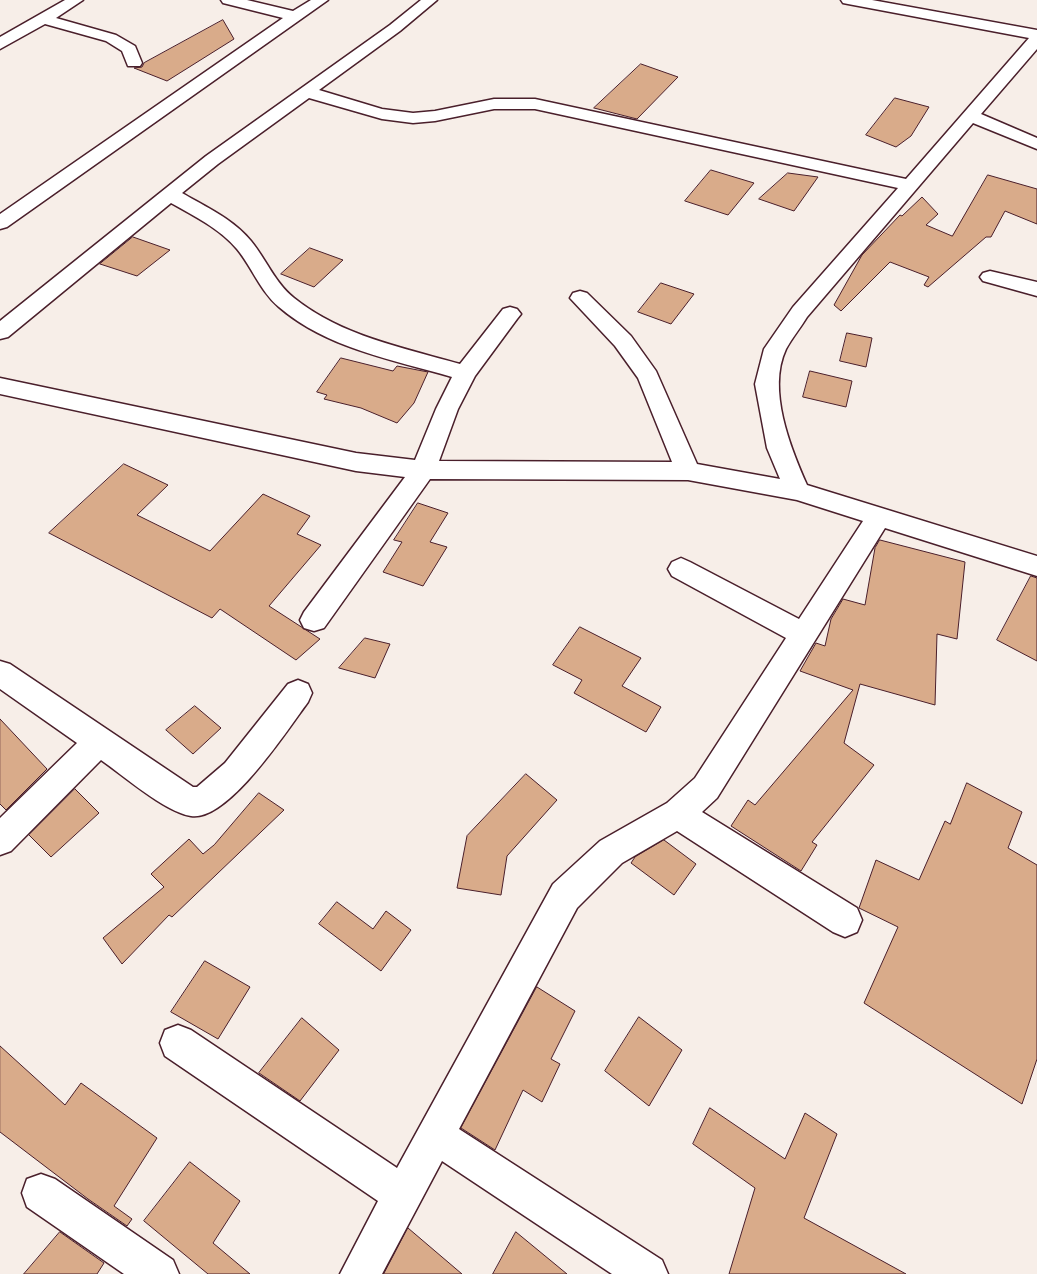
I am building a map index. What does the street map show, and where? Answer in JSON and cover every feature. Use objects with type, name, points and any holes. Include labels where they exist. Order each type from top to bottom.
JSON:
[{"type":"street","points":[[0,44],[76,0]]},
{"type":"street","points":[[228,0],[265,4],[296,16]]},
{"type":"street","points":[[0,223],[321,0]]},
{"type":"street","points":[[0,332],[212,160],[308,92],[430,0]]},
{"type":"street","points":[[848,0],[1037,35]]},
{"type":"street","points":[[44,19],[111,38],[129,48],[134,63]]},
{"type":"street","points":[[797,491],[779,448],[766,384],[774,349],[800,312],[1037,39]]},
{"type":"street","points":[[308,92],[375,113],[401,117],[428,117],[482,105],[508,102],[535,104],[910,185]]},
{"type":"street","points":[[970,116],[1037,144]]},
{"type":"street","points":[[170,194],[232,234],[244,245],[268,284],[287,304],[312,320],[349,338],[464,374]]},
{"type":"street","points":[[990,277],[1037,290]]},
{"type":"street","points":[[580,298],[623,341],[648,376],[688,471]]},
{"type":"street","points":[[314,620],[423,470],[447,409],[464,374],[510,314]]},
{"type":"street","points":[[0,386],[356,462],[423,470],[688,471],[797,491],[1037,566]]},
{"type":"street","points":[[360,1274],[434,1135],[566,896],[611,852],[678,814],[706,788],[803,634],[848,569],[880,516]]},
{"type":"street","points":[[681,569],[803,634]]},
{"type":"street","points":[[0,673],[169,790],[186,800],[197,802],[208,799],[227,784],[298,693]]},
{"type":"street","points":[[0,840],[98,742]]},
{"type":"street","points":[[678,814],[845,920]]},
{"type":"street","points":[[178,1042],[402,1194]]},
{"type":"street","points":[[434,1135],[648,1274]]},
{"type":"street","points":[[42,1193],[159,1274]]},
{"type":"building","points":[[223,20],[234,39],[167,81],[134,68],[142,67],[144,63]]},
{"type":"building","points":[[641,64],[678,77],[637,119],[594,108]]},
{"type":"building","points":[[895,98],[929,107],[911,136],[896,147],[866,135]]},
{"type":"building","points":[[711,170],[754,183],[728,215],[685,201]]},
{"type":"building","points":[[788,173],[818,177],[794,211],[759,199]]},
{"type":"building","points":[[988,175],[1037,189],[1037,224],[1005,211],[991,237],[986,237],[928,287],[924,285],[929,277],[890,262],[841,311],[834,305],[862,255],[900,215],[902,216],[922,197],[938,214],[926,225],[952,236]]},
{"type":"building","points":[[133,237],[170,250],[137,276],[100,264]]},
{"type":"building","points":[[310,248],[343,260],[314,287],[281,274]]},
{"type":"building","points":[[661,283],[694,294],[671,324],[638,312]]},
{"type":"building","points":[[847,333],[872,338],[866,367],[840,361]]},
{"type":"building","points":[[341,358],[393,371],[397,366],[428,372],[414,403],[397,423],[361,408],[324,399],[327,395],[317,392]]},
{"type":"building","points":[[810,371],[852,381],[846,407],[803,397]]},
{"type":"building","points":[[124,464],[168,485],[137,515],[210,551],[263,494],[310,516],[297,534],[321,545],[269,606],[320,639],[296,660],[220,609],[212,618],[49,533]]},
{"type":"building","points":[[418,503],[448,513],[430,542],[447,547],[423,586],[383,572],[402,542],[394,540]]},
{"type":"building","points":[[880,540],[965,562],[957,639],[937,634],[935,705],[860,684],[844,743],[874,765],[812,842],[817,845],[801,871],[731,826],[748,800],[755,805],[853,690],[800,671],[816,643],[825,646],[831,619],[843,599],[865,605],[875,548]]},
{"type":"building","points":[[1031,576],[1037,578],[1037,661],[997,640]]},
{"type":"building","points":[[580,627],[641,658],[622,686],[661,707],[646,732],[574,693],[582,680],[553,665]]},
{"type":"building","points":[[365,638],[390,644],[375,678],[339,668]]},
{"type":"building","points":[[195,706],[221,728],[193,754],[166,730]]},
{"type":"building","points":[[0,719],[47,769],[6,810],[0,804]]},
{"type":"building","points":[[526,774],[557,800],[507,856],[501,895],[457,888],[467,836]]},
{"type":"building","points":[[967,783],[1022,812],[1008,848],[1037,865],[1037,1059],[1022,1104],[864,1003],[898,927],[859,908],[876,860],[919,880],[945,821],[950,824]]},
{"type":"building","points":[[75,789],[99,813],[51,857],[29,835]]},
{"type":"building","points":[[259,793],[284,810],[172,917],[169,915],[122,964],[103,938],[164,887],[151,874],[189,839],[203,854],[214,845]]},
{"type":"building","points":[[664,840],[696,864],[674,895],[631,863],[635,857]]},
{"type":"building","points":[[337,902],[373,929],[386,911],[411,930],[381,971],[319,924]]},
{"type":"building","points":[[205,961],[250,987],[218,1039],[171,1012]]},
{"type":"building","points":[[537,987],[575,1011],[551,1059],[560,1064],[542,1102],[523,1090],[495,1150],[461,1128]]},
{"type":"building","points":[[639,1017],[682,1050],[649,1106],[605,1071]]},
{"type":"building","points":[[302,1018],[339,1050],[300,1101],[259,1073]]},
{"type":"building","points":[[0,1046],[65,1105],[81,1083],[157,1138],[114,1206],[132,1219],[127,1226],[0,1132]]},
{"type":"building","points":[[710,1108],[785,1159],[805,1113],[837,1134],[804,1218],[906,1274],[729,1274],[755,1188],[693,1144]]},
{"type":"building","points":[[190,1162],[240,1201],[213,1243],[250,1274],[208,1274],[144,1221]]},
{"type":"building","points":[[408,1228],[462,1274],[384,1274]]},
{"type":"building","points":[[60,1232],[104,1263],[97,1274],[24,1274]]},
{"type":"building","points":[[516,1232],[567,1274],[493,1274]]}]
